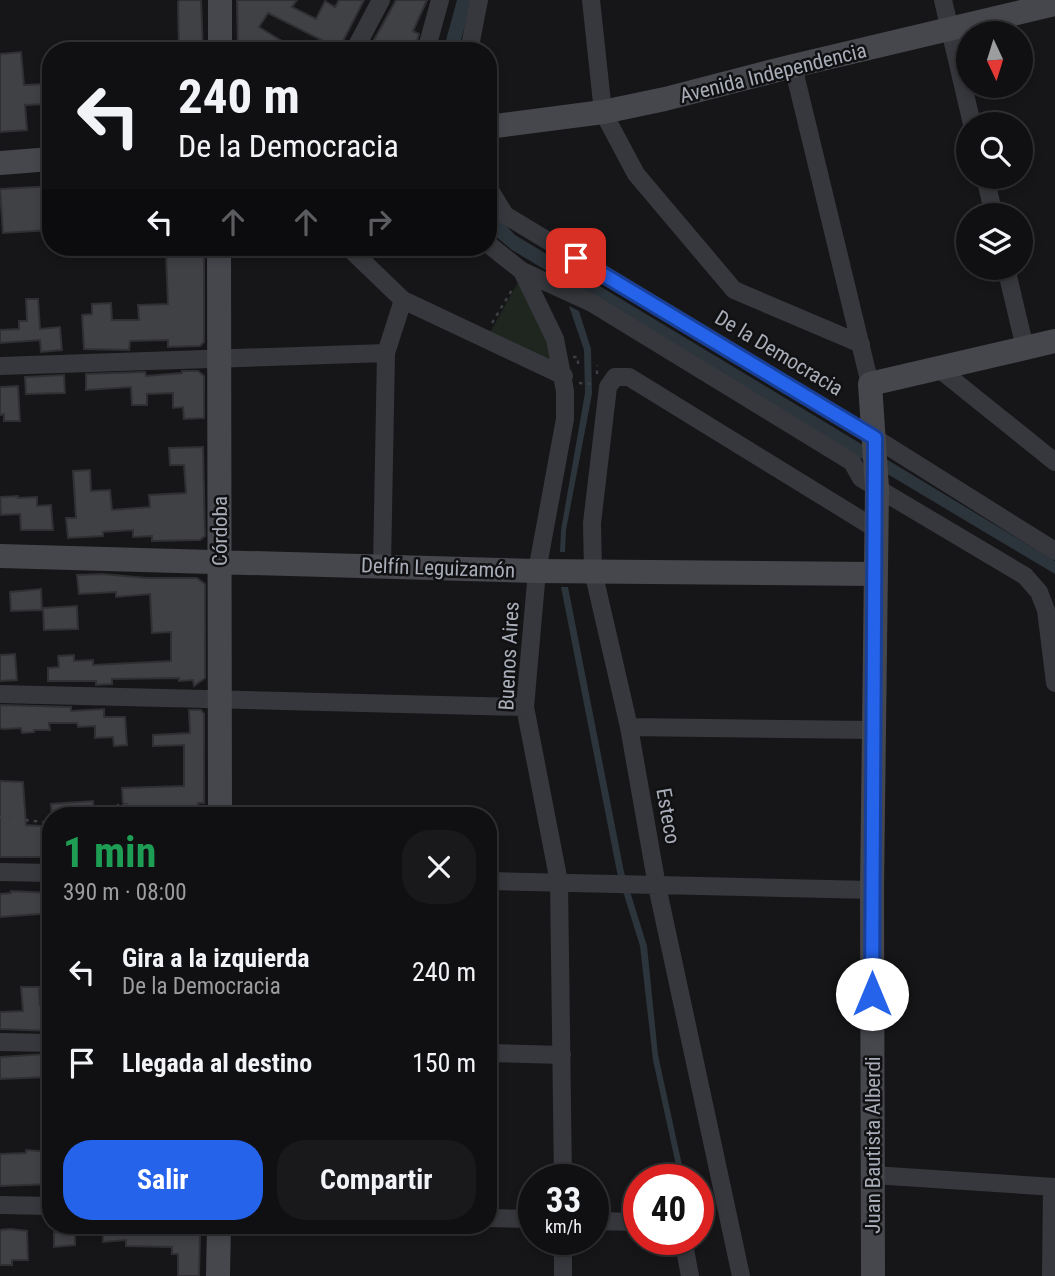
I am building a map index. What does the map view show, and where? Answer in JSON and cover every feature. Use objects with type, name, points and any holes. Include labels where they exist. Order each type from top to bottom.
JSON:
[{"type":"street","points":[[220,0],[220,42]]},
{"type":"street","points":[[359,42],[381,0]]},
{"type":"street","points":[[428,42],[440,0]]},
{"type":"street","points":[[471,42],[479,0]]},
{"type":"street","points":[[591,0],[603,112],[636,174],[734,290],[860,344]]},
{"type":"street","points":[[943,0],[969,112]]},
{"type":"street","name":"Avenida Independencia","points":[[497,126],[603,112],[665,99],[1055,4]]},
{"type":"street","points":[[793,66],[870,384],[1055,341]]},
{"type":"street","points":[[0,163],[42,160]]},
{"type":"street","name":"De la Democracia","points":[[497,202],[505,215],[875,438],[1055,551]]},
{"type":"street","name":"Buenos Aires","points":[[497,251],[522,271],[571,379],[537,571],[525,707],[559,882],[563,1164]]},
{"type":"street","name":"Córdoba","points":[[214,807],[219,699],[219,256]]},
{"type":"street","points":[[357,256],[403,300],[571,379]]},
{"type":"street","points":[[522,271],[592,303],[852,461],[861,478],[1025,576],[1039,592],[1046,610],[1055,683]]},
{"type":"street","points":[[1009,280],[1025,348]]},
{"type":"street","points":[[382,566],[386,353],[403,300]]},
{"type":"street","points":[[0,366],[386,353]]},
{"type":"street","points":[[938,368],[1055,462]]},
{"type":"street","name":"Esteco","points":[[741,1276],[649,886],[629,727],[593,571],[592,523],[608,387],[615,377],[629,377],[876,529]]},
{"type":"street","name":"Juan Bautista Alberdi","points":[[870,384],[877,488],[872,890],[873,1276]]},
{"type":"street","name":"Delfín Leguizamón","points":[[0,556],[537,571],[876,574]]},
{"type":"street","points":[[0,694],[525,707]]},
{"type":"street","points":[[629,727],[873,730]]},
{"type":"street","points":[[0,872],[42,873]]},
{"type":"street","points":[[497,881],[872,890]]},
{"type":"street","points":[[0,1042],[42,1043]]},
{"type":"street","points":[[497,1053],[562,1055]]},
{"type":"street","points":[[873,1175],[1054,1187],[1051,1276]]},
{"type":"street","points":[[0,1205],[42,1206]]},
{"type":"street","points":[[497,1218],[518,1219]]},
{"type":"street","points":[[218,1276],[219,1234]]},
{"type":"street","points":[[563,1255],[563,1276]]},
{"type":"street","points":[[686,1255],[690,1276]]},
{"type":"path","points":[[484,338],[522,271]]},
{"type":"path","points":[[571,379],[597,384]]},
{"type":"path","points":[[118,807],[150,807]]},
{"type":"path","points":[[0,817],[42,822]]},
{"type":"shaded area","points":[[457,0],[472,0],[460,42],[445,42]]},
{"type":"shaded area","points":[[497,216],[515,235],[1055,561],[1055,574],[512,250],[497,238]]},
{"type":"shaded area","points":[[521,277],[559,370],[488,336]]},
{"type":"shaded area","points":[[569,306],[579,311],[591,349],[592,394],[566,530],[565,552],[560,552],[561,530],[585,393],[584,350]]},
{"type":"shaded area","points":[[561,587],[568,587],[624,872],[647,946],[658,1055],[682,1164],[676,1164],[653,1060],[640,946],[617,872]]},
{"type":"building","points":[[201,0],[203,42],[179,42],[178,2]]},
{"type":"building","points":[[237,0],[297,0],[292,7],[316,19],[325,1],[335,7],[339,0],[364,0],[343,42],[325,42],[268,13],[259,27],[283,42],[238,42]]},
{"type":"building","points":[[396,0],[427,0],[413,31],[419,34],[417,42],[373,42]]},
{"type":"building","points":[[21,52],[24,85],[42,84],[42,104],[25,105],[27,130],[0,132],[0,54]]},
{"type":"building","points":[[42,187],[42,231],[3,233],[0,189]]},
{"type":"building","points":[[166,256],[204,256],[204,342],[200,346],[168,347],[168,340],[130,341],[129,350],[84,349],[82,315],[92,314],[92,304],[111,303],[112,320],[139,320],[138,305],[168,304]]},
{"type":"building","points":[[26,299],[38,299],[40,329],[60,327],[62,350],[41,352],[40,340],[0,343],[0,330],[19,329],[19,321],[27,321]]},
{"type":"building","points":[[198,371],[204,376],[204,418],[184,419],[183,407],[173,408],[173,393],[147,394],[147,405],[132,405],[131,387],[86,390],[86,374],[145,372],[146,376]]},
{"type":"building","points":[[64,375],[65,393],[26,394],[25,377]]},
{"type":"building","points":[[18,386],[20,421],[4,421],[4,414],[0,415],[0,387]]},
{"type":"building","points":[[203,447],[205,536],[200,540],[152,541],[152,536],[133,537],[133,530],[103,532],[103,536],[68,538],[66,518],[76,518],[73,471],[90,470],[91,491],[110,490],[112,510],[150,507],[149,495],[186,493],[184,465],[170,465],[169,448]]},
{"type":"building","points":[[0,497],[37,497],[37,506],[51,505],[53,530],[21,530],[20,514],[1,515]]},
{"type":"building","points":[[77,575],[147,578],[197,578],[205,584],[205,678],[194,686],[193,680],[179,681],[179,678],[112,679],[112,684],[96,685],[96,681],[48,681],[48,668],[59,667],[58,656],[74,655],[74,661],[93,660],[93,665],[171,661],[171,632],[152,633],[150,594],[116,597],[116,592],[79,594]]},
{"type":"building","points":[[41,589],[42,610],[11,611],[10,592]]},
{"type":"building","points":[[77,606],[78,629],[44,630],[43,608]]},
{"type":"building","points":[[15,654],[17,680],[0,681],[0,655]]},
{"type":"building","points":[[0,705],[71,707],[71,711],[104,709],[104,717],[125,717],[127,745],[114,746],[113,737],[95,738],[95,726],[78,727],[77,723],[49,723],[50,730],[22,733],[21,728],[3,729],[0,728]]},
{"type":"building","points":[[189,710],[201,710],[204,714],[204,803],[198,803],[198,807],[127,807],[127,804],[123,804],[122,788],[184,786],[184,745],[153,746],[153,735],[190,733]]},
{"type":"building","points":[[0,781],[23,782],[26,825],[41,826],[42,857],[0,857]]},
{"type":"building","points":[[93,801],[93,807],[51,807],[51,804]]},
{"type":"building","points":[[42,893],[42,914],[0,917],[0,894]]},
{"type":"building","points":[[21,987],[39,987],[42,1031],[0,1029],[0,1012],[23,1011]]},
{"type":"building","points":[[42,1054],[42,1077],[0,1079],[0,1057]]},
{"type":"building","points":[[26,1150],[42,1151],[42,1184],[0,1186],[0,1154],[26,1153]]},
{"type":"building","points":[[0,1230],[27,1231],[28,1260],[12,1260],[12,1265],[0,1265]]},
{"type":"building","points":[[54,1234],[75,1234],[75,1245],[54,1247]]},
{"type":"building","points":[[103,1234],[198,1234],[199,1276],[178,1276],[178,1254],[172,1254],[172,1247],[126,1246],[126,1240],[103,1242]]},
{"type":"route","points":[[576,258],[875,438],[877,488],[872,994]]}]
